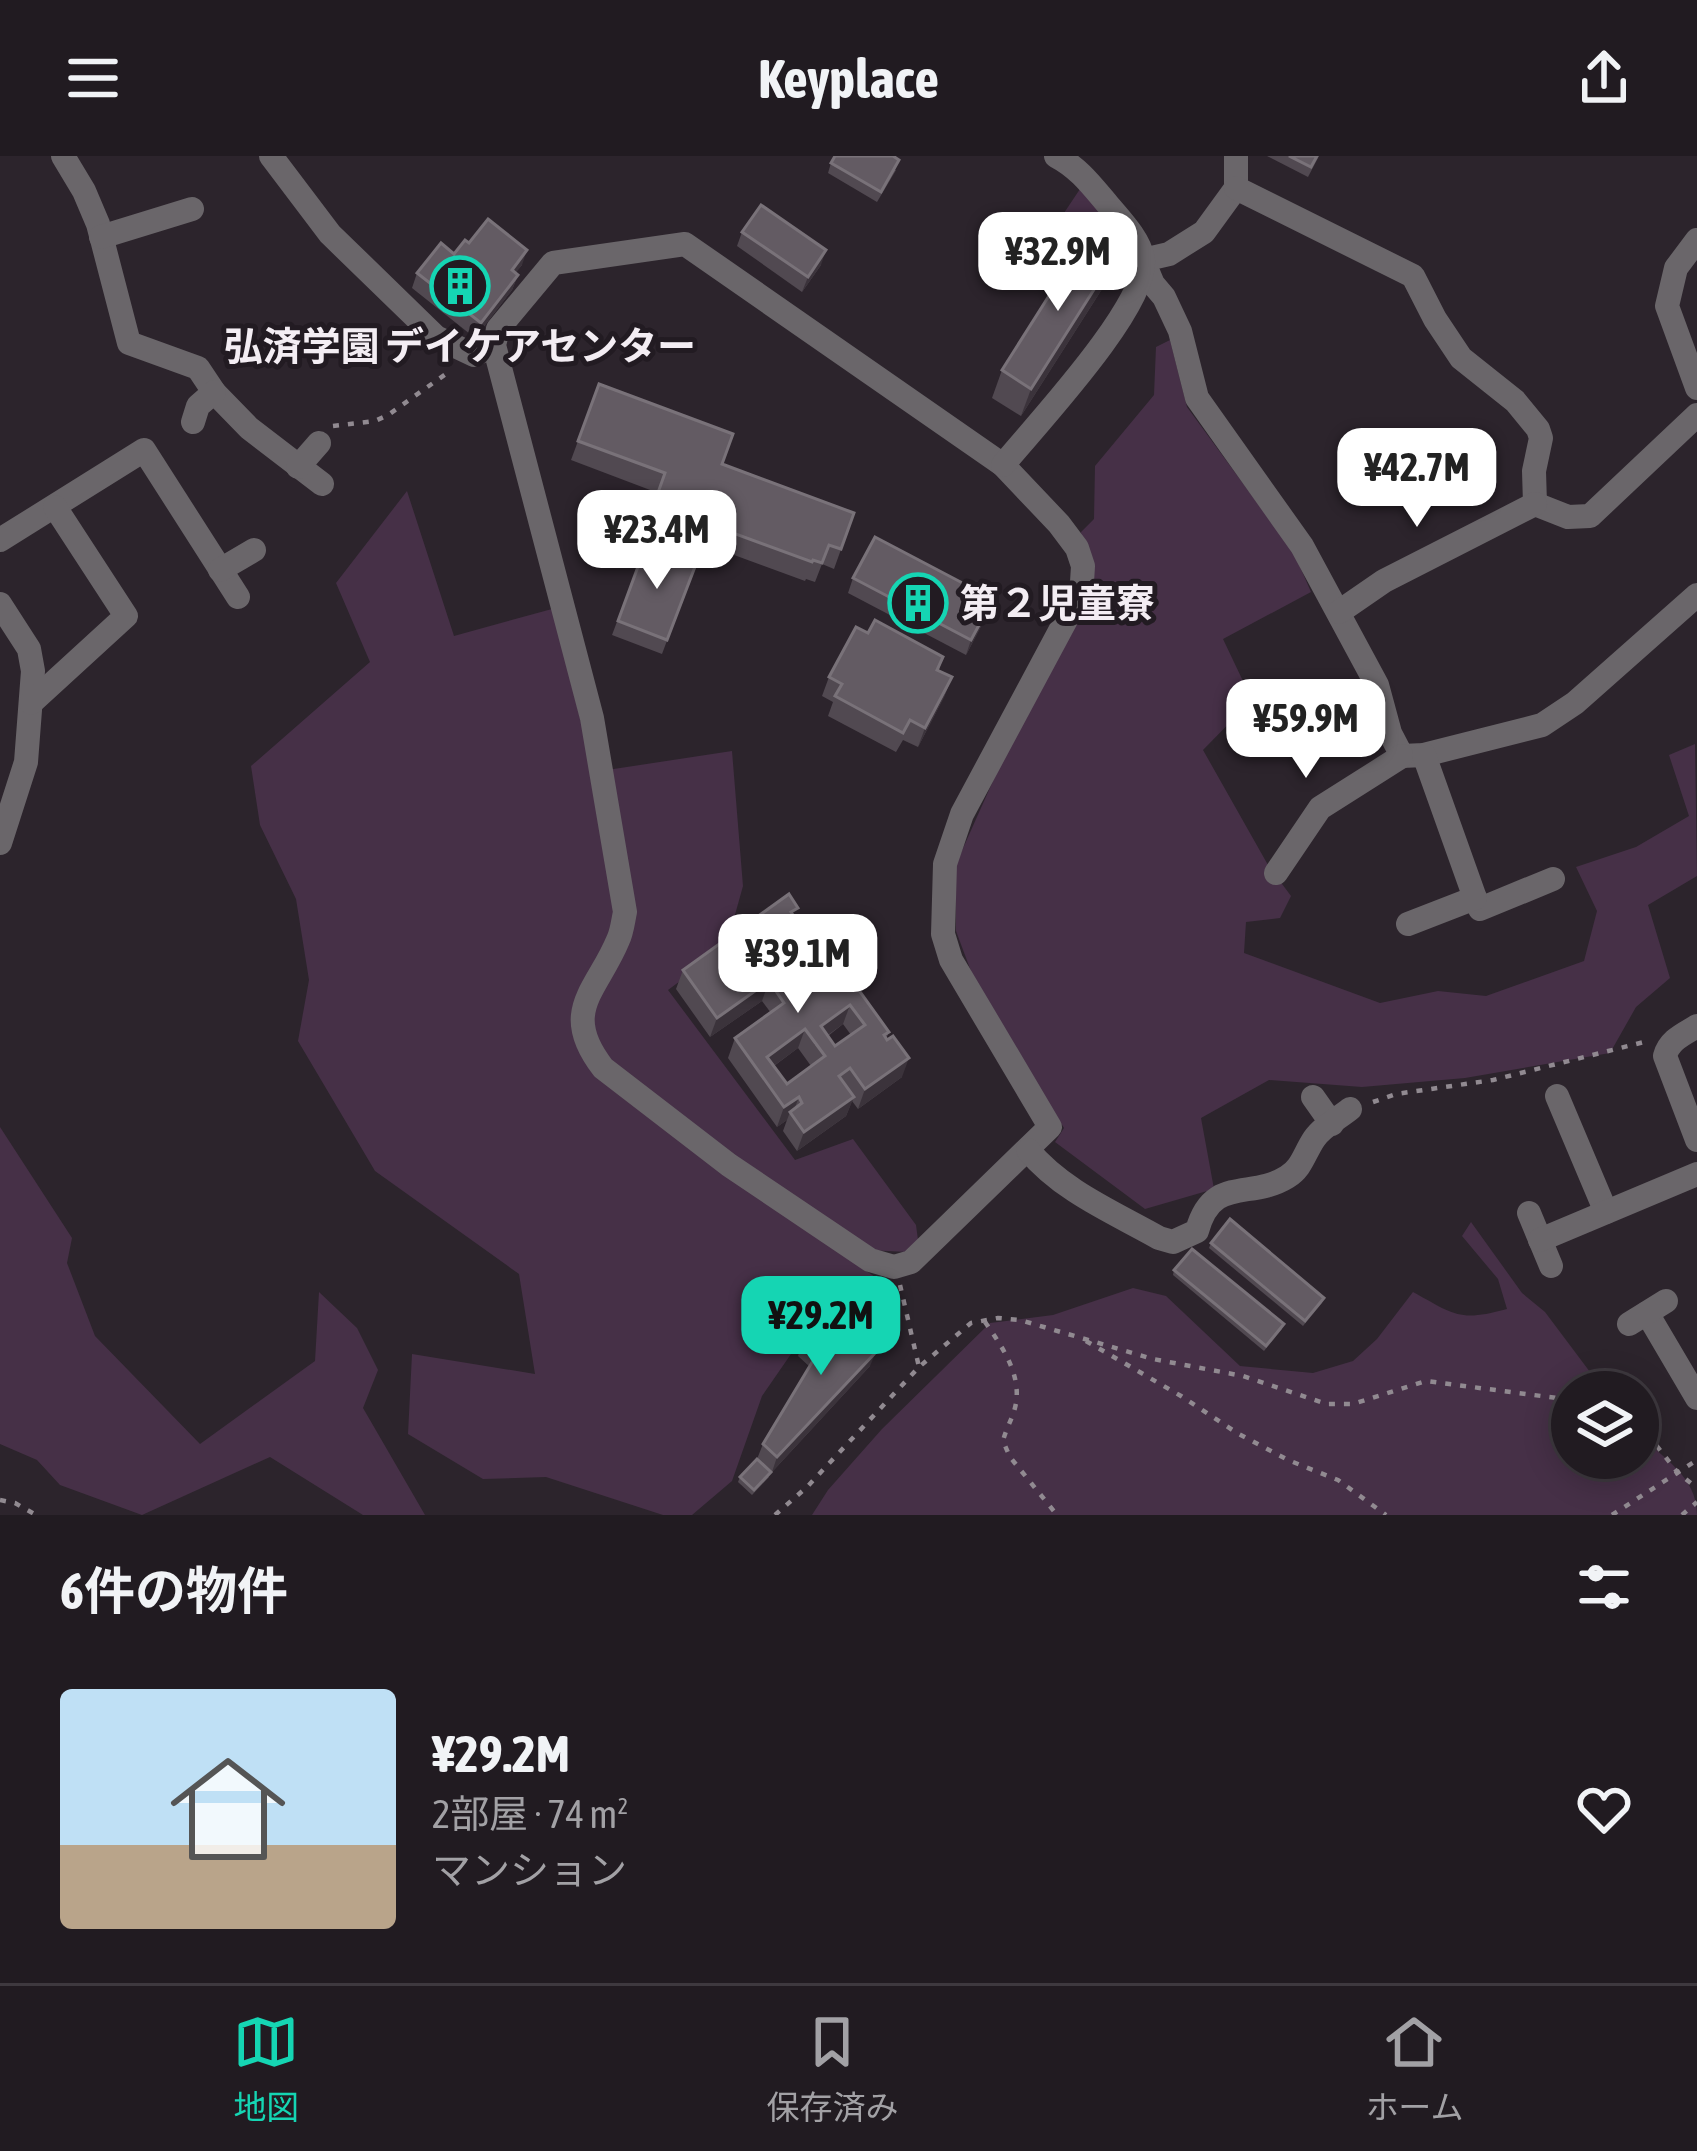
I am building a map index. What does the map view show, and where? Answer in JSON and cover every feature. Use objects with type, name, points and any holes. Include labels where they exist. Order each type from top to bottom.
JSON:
[{"type":"street","points":[[64,156],[84,191],[101,237],[129,344],[198,368],[249,428],[322,484]]},
{"type":"street","points":[[271,156],[330,234],[436,337],[474,355],[494,346]]},
{"type":"street","points":[[1143,260],[1169,254],[1204,232],[1236,188],[1236,156]]},
{"type":"street","points":[[1071,160],[1130,232],[1180,332],[1197,398],[1302,546],[1339,613],[1377,685],[1390,733],[1413,756],[1480,909],[1553,879]]},
{"type":"street","points":[[1236,188],[1413,276],[1461,358],[1515,401],[1538,428],[1535,503]]},
{"type":"street","points":[[101,237],[192,209]]},
{"type":"street","points":[[1697,240],[1676,268],[1666,306],[1697,388]]},
{"type":"street","points":[[686,244],[1004,465],[1077,548],[1083,566],[1076,602],[962,814],[945,864],[944,934],[951,960],[1050,1127],[911,1262],[894,1268],[870,1260],[729,1165],[603,1068],[587,1048],[583,1023],[588,992],[619,939],[626,912],[592,718],[494,346],[498,329],[553,263],[686,244]]},
{"type":"street","points":[[1004,465],[1112,331],[1138,285],[1143,260]]},
{"type":"street","points":[[193,422],[198,406],[214,392]]},
{"type":"street","points":[[1535,503],[1568,517],[1590,516],[1697,415]]},
{"type":"street","points":[[298,467],[319,443]]},
{"type":"street","points":[[0,540],[144,450],[238,597]]},
{"type":"street","points":[[1339,613],[1384,581],[1535,503]]},
{"type":"street","points":[[31,703],[126,616],[55,507]]},
{"type":"street","points":[[220,570],[254,550]]},
{"type":"street","points":[[1276,873],[1318,832],[1320,808],[1413,756],[1542,725],[1575,703],[1697,595]]},
{"type":"street","points":[[0,604],[28,649],[33,671],[26,762],[6,805],[0,843]]},
{"type":"street","points":[[1408,924],[1475,898]]},
{"type":"street","points":[[1697,1026],[1674,1041],[1665,1056],[1697,1139]]},
{"type":"street","points":[[1557,1096],[1606,1212]]},
{"type":"street","points":[[1028,1150],[1077,1194],[1173,1242],[1197,1231],[1209,1203],[1227,1192],[1273,1184],[1301,1165],[1316,1136],[1341,1116],[1313,1097]]},
{"type":"street","points":[[1540,1240],[1697,1174]]},
{"type":"street","points":[[1529,1213],[1551,1266]]},
{"type":"street","points":[[1647,1312],[1697,1398]]},
{"type":"path","points":[[358,424],[388,415],[459,363]]},
{"type":"path","points":[[1341,1116],[1396,1094],[1493,1080],[1648,1041]]},
{"type":"path","points":[[899,1285],[920,1367]]},
{"type":"path","points":[[984,1320],[1015,1377],[1016,1406],[1003,1441],[1058,1515]]},
{"type":"path","points":[[776,1515],[920,1367],[970,1323],[984,1320],[1020,1320],[1153,1359],[1243,1376],[1328,1404],[1353,1404],[1426,1381],[1551,1397]]},
{"type":"path","points":[[1078,1337],[1237,1432],[1338,1480],[1386,1515]]},
{"type":"path","points":[[1659,1449],[1697,1488]]},
{"type":"path","points":[[1612,1515],[1697,1460]]},
{"type":"path","points":[[0,1500],[36,1515]]},
{"type":"path","points":[[1682,1515],[1697,1502]]},
{"type":"shaded area","points":[[1080,189],[1126,242],[1126,286],[1054,228]]},
{"type":"shaded area","points":[[1170,340],[1187,407],[1294,553],[1311,592],[1223,639],[1252,700],[1203,750],[1268,865],[1291,896],[1280,918],[1246,922],[1244,953],[1380,1003],[1438,991],[1486,996],[1584,961],[1597,911],[1576,867],[1636,847],[1689,816],[1669,755],[1695,744],[1697,876],[1648,905],[1670,978],[1636,1007],[1610,1053],[1465,1078],[1362,1087],[1269,1080],[1201,1118],[1214,1189],[1145,1209],[1055,1142],[1064,1128],[978,990],[956,931],[956,864],[997,772],[1087,598],[1081,532],[1094,519],[1095,466],[1154,395],[1156,347]]},
{"type":"shaded area","points":[[407,491],[454,636],[552,609],[594,772],[732,751],[743,886],[726,947],[668,990],[795,1160],[853,1139],[916,1225],[918,1240],[908,1252],[867,1250],[813,1233],[875,1277],[868,1288],[829,1299],[762,1396],[732,1481],[692,1515],[663,1515],[546,1477],[483,1479],[408,1434],[412,1354],[535,1374],[519,1274],[375,1171],[298,1041],[309,980],[296,899],[260,825],[251,766],[370,662],[336,583]]},
{"type":"shaded area","points":[[0,1127],[72,1238],[67,1263],[95,1336],[200,1444],[315,1361],[319,1292],[357,1328],[378,1370],[363,1408],[425,1515],[363,1515],[270,1457],[142,1515],[60,1485],[37,1460],[0,1444]]},
{"type":"shaded area","points":[[1471,1222],[1522,1293],[1545,1312],[1589,1371],[1551,1371],[1551,1479],[1659,1479],[1659,1452],[1685,1478],[1697,1515],[812,1515],[882,1429],[990,1323],[1053,1315],[1133,1288],[1166,1296],[1240,1366],[1313,1373],[1353,1361],[1377,1339],[1413,1292],[1458,1314],[1507,1309],[1498,1279],[1462,1236]]},
{"type":"building","points":[[835,156],[893,156],[899,160],[881,192],[831,163]]},
{"type":"building","points":[[1289,156],[1317,156],[1311,167]]},
{"type":"building","points":[[761,205],[826,250],[808,277],[742,232]]},
{"type":"building","name":"弘済学園 デイケアセンター","points":[[488,219],[527,250],[512,270],[518,275],[481,323],[417,273],[441,243],[454,254]]},
{"type":"building","points":[[1085,239],[1114,258],[1031,389],[1002,370]]},
{"type":"building","points":[[599,384],[733,434],[722,464],[854,513],[841,549],[829,545],[822,563],[812,562],[654,504],[665,473],[578,441]]},
{"type":"building","name":"第２児童寮","points":[[875,537],[993,599],[971,640],[853,578]]},
{"type":"building","points":[[646,545],[696,564],[667,640],[618,621]]},
{"type":"building","points":[[875,620],[943,657],[937,670],[952,677],[925,728],[910,720],[903,733],[835,696],[842,684],[829,677],[856,627],[868,633]]},
{"type":"building","points":[[789,894],[798,908],[791,912],[797,921],[804,916],[818,935],[777,965],[791,985],[834,954],[849,975],[842,980],[847,986],[853,982],[889,1032],[884,1035],[887,1040],[893,1036],[909,1058],[865,1089],[850,1068],[839,1076],[854,1097],[804,1132],[790,1112],[802,1103],[799,1097],[784,1107],[735,1038],[784,1003],[769,981],[717,1018],[683,970]],"holes":[[[756,942],[764,952],[754,960],[746,949]],[[850,1005],[865,1025],[835,1046],[821,1026]],[[805,1029],[825,1056],[787,1084],[767,1057]]]},
{"type":"building","points":[[1230,1219],[1324,1298],[1305,1321],[1211,1243]]},
{"type":"building","points":[[1192,1249],[1284,1324],[1266,1346],[1174,1270]]},
{"type":"building","points":[[834,1311],[876,1352],[777,1457],[763,1444],[817,1354],[803,1341]]},
{"type":"building","points":[[757,1459],[771,1472],[754,1490],[740,1477]]},
{"type":"place","name":"弘済学園 デイケアセンター","points":[[460,286]]},
{"type":"place","name":"第２児童寮","points":[[918,603]]}]
